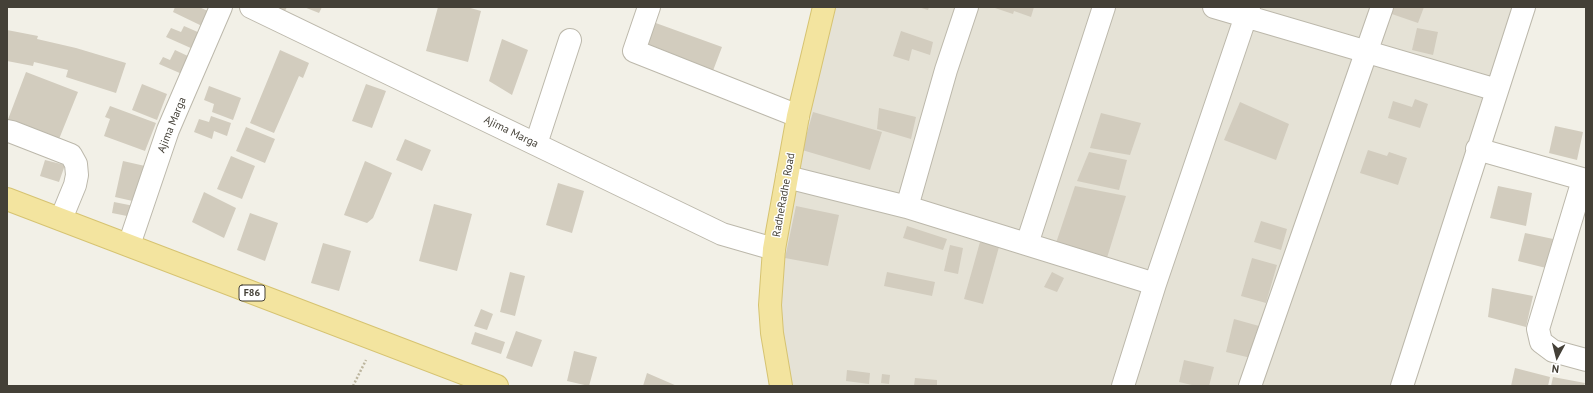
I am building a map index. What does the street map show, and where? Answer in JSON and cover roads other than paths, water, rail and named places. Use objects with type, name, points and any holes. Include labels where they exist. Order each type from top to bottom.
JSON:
[{"type":"main road","name":"RadheRadhe Road","points":[[781,386],[772,333],[770,305],[774,249],[798,116],[824,7]]},
{"type":"main road","name":"F86","points":[[7,199],[497,386]]},
{"type":"street","name":"Ajima Marga","points":[[129,245],[168,130],[221,7]]},
{"type":"street","name":"Ajima Marga","points":[[251,7],[722,234],[774,249]]},
{"type":"street","points":[[649,7],[634,51],[798,116]]},
{"type":"street","points":[[907,207],[946,70],[966,7]]},
{"type":"street","points":[[1027,244],[1104,7]]},
{"type":"street","points":[[1214,7],[1248,12],[1367,52],[1497,90]]},
{"type":"street","points":[[1250,386],[1382,7]]},
{"type":"street","points":[[1402,386],[1477,149],[1524,7]]},
{"type":"street","points":[[1123,386],[1155,284],[1248,12]]},
{"type":"street","points":[[536,144],[570,40]]},
{"type":"street","points":[[7,132],[12,132],[70,155],[76,164],[77,175],[61,219]]},
{"type":"street","points":[[1477,149],[1585,180],[1538,329],[1541,342],[1553,351],[1586,360]]},
{"type":"street","points":[[787,177],[907,207],[1155,284]]}]
